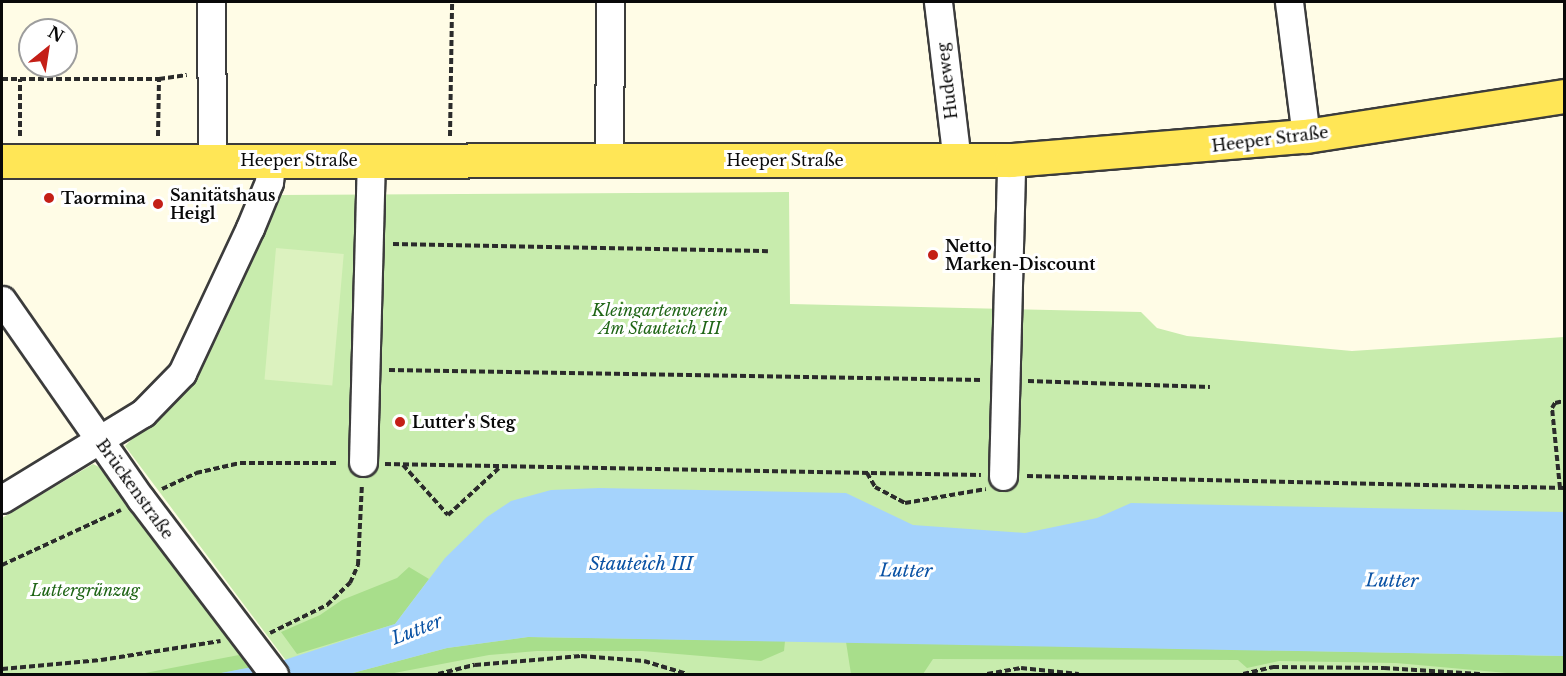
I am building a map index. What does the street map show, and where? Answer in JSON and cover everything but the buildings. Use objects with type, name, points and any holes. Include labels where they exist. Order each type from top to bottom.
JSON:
[{"type":"main road","name":"Heeper Straße","points":[[11,161],[1011,160],[1306,136],[1564,96]]},
{"type":"street","points":[[211,2],[212,160]]},
{"type":"street","points":[[609,160],[610,2]]},
{"type":"street","name":"Hudeweg","points":[[938,2],[957,160]]},
{"type":"street","points":[[1288,2],[1306,136]]},
{"type":"street","points":[[2,499],[100,442],[143,413],[182,373],[254,219],[269,182],[272,159]]},
{"type":"street","points":[[363,462],[363,370],[371,159]]},
{"type":"street","points":[[1003,476],[1011,160]]},
{"type":"street","name":"Brückenstraße","points":[[2,300],[141,499],[274,675]]},
{"type":"path","points":[[450,160],[452,2]]},
{"type":"path","points":[[2,79],[159,79],[212,72]]},
{"type":"path","points":[[11,161],[20,79]]},
{"type":"path","points":[[158,160],[159,79]]},
{"type":"path","points":[[368,244],[768,251]]},
{"type":"path","points":[[363,370],[1005,380],[1210,387]]},
{"type":"path","points":[[2,565],[88,527],[196,473],[224,466],[363,462],[500,467],[1562,488],[1552,408],[1555,403],[1564,402]]},
{"type":"path","points":[[2,669],[252,644],[270,633],[311,615],[333,600],[350,583],[358,565],[363,462]]},
{"type":"path","points":[[402,464],[448,514],[500,467]]},
{"type":"path","points":[[867,473],[875,487],[905,503],[984,491],[1003,476]]},
{"type":"path","points":[[438,675],[475,664],[580,656],[644,661],[687,675]]},
{"type":"path","points":[[1243,675],[1273,667],[1384,668],[1480,675]]},
{"type":"path","points":[[987,675],[1021,668],[1079,675]]},
{"type":"green space","name":"Kleingartenverein Am Stauteich III","points":[[789,192],[790,304],[1141,312],[1157,328],[1187,336],[1352,351],[1564,337],[1564,674],[296,674],[125,446],[190,381],[221,330],[278,195]]},
{"type":"green space","points":[[276,248],[344,254],[332,385],[264,379]]},
{"type":"green space","name":"Luttergrünzug","points":[[93,464],[99,467],[254,674],[2,674],[2,518]]},
{"type":"green space","points":[[409,567],[429,579],[395,624],[297,654],[281,632],[320,615],[342,600],[397,578]]},
{"type":"green space","points":[[528,637],[785,641],[784,651],[761,661],[642,651],[537,651],[489,655],[389,674],[349,674],[447,648]]},
{"type":"green space","points":[[846,642],[1564,656],[1564,673],[1518,674],[1396,663],[1279,661],[1247,668],[1238,660],[933,659],[923,674],[851,674]]},
{"type":"green space","points":[[239,655],[249,668],[216,674],[140,674]]},
{"type":"water","name":"Stauteich III","points":[[599,488],[846,493],[913,525],[1025,533],[1097,518],[1131,503],[1564,512],[1564,656],[528,637],[447,648],[349,674],[216,674],[278,662],[395,624],[445,558],[487,517],[511,501],[551,490]]},
{"type":"place","name":"Taormina","points":[[49,198]]},
{"type":"place","name":"Sanitätshaus Heigl","points":[[158,204]]},
{"type":"place","name":"Netto Marken-Discount","points":[[933,255]]},
{"type":"place","name":"Lutter's Steg","points":[[400,422]]},
{"type":"water label","name":"Lutter","points":[[906,571]]},
{"type":"water label","name":"Lutter","points":[[1392,581]]},
{"type":"water label","name":"Lutter","points":[[417,630]]}]
